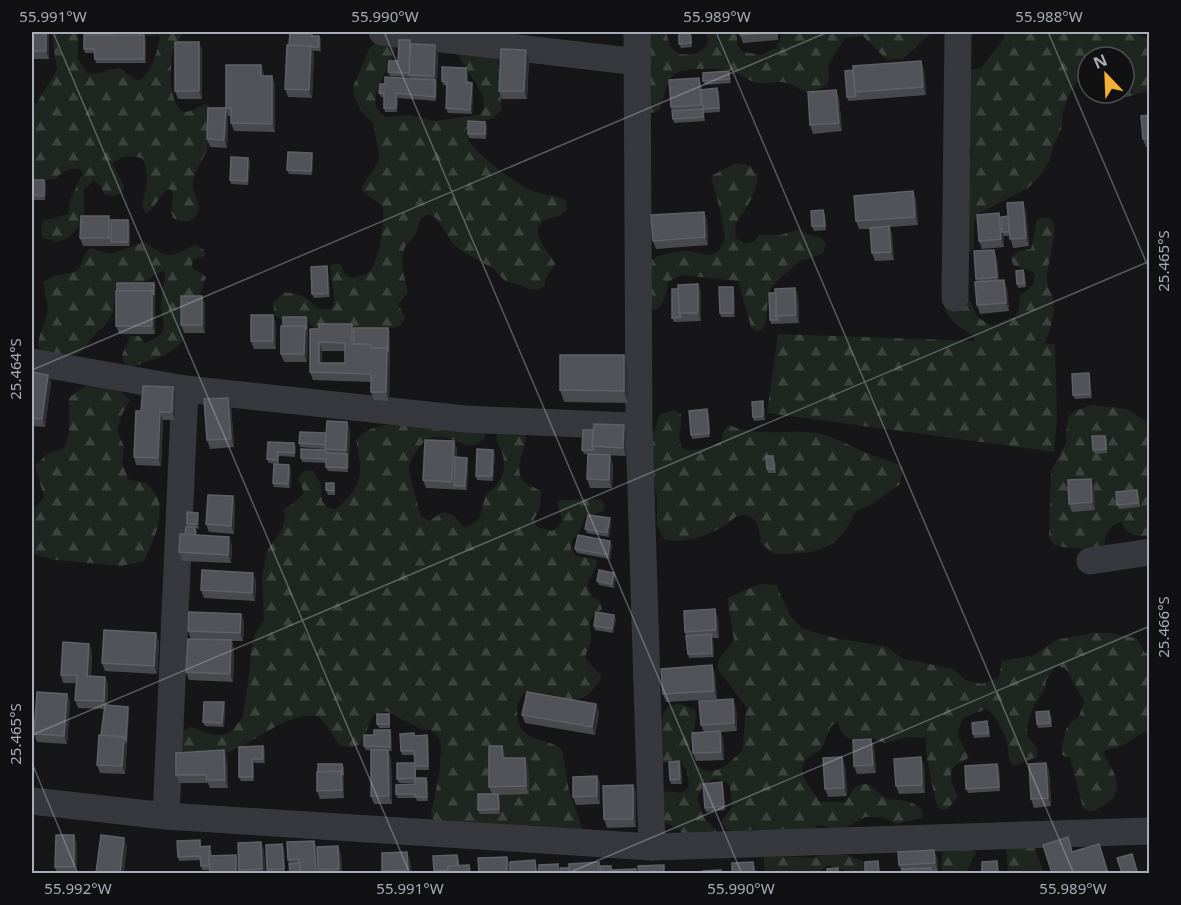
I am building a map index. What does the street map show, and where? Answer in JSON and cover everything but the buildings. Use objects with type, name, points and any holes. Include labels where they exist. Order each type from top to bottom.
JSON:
[{"type":"street","points":[[382,32],[638,62]]},
{"type":"street","points":[[637,32],[639,426],[652,847]]},
{"type":"street","points":[[955,298],[958,32]]},
{"type":"street","points":[[32,363],[185,389],[465,419],[639,426]]},
{"type":"street","points":[[166,816],[185,389]]},
{"type":"street","points":[[1090,561],[1149,552]]},
{"type":"street","points":[[32,801],[166,816],[652,847],[1149,831]]},
{"type":"green space","points":[[51,32],[78,32],[78,59],[87,73],[96,74],[120,68],[134,79],[141,80],[151,66],[160,38],[158,35],[134,38],[124,32],[182,32],[174,48],[171,63],[171,83],[175,102],[179,109],[185,112],[206,104],[210,107],[207,149],[193,183],[199,206],[197,214],[192,219],[183,221],[173,218],[171,210],[173,193],[170,189],[166,190],[146,213],[143,199],[147,181],[143,159],[127,157],[112,164],[124,186],[121,193],[114,196],[104,194],[101,186],[94,181],[84,189],[84,218],[80,225],[69,237],[58,242],[43,238],[41,230],[43,221],[68,214],[71,198],[83,173],[80,169],[69,169],[56,179],[32,181],[32,108],[57,70]]},
{"type":"green space","points":[[648,32],[666,32],[670,46],[679,54],[695,54],[708,44],[707,32],[737,32],[737,45],[743,52],[761,55],[776,48],[783,32],[932,32],[903,59],[887,60],[863,36],[845,38],[828,65],[827,86],[807,93],[793,85],[755,82],[728,71],[704,69],[680,72],[671,77],[659,111],[652,113],[647,110],[647,83],[651,67]]},
{"type":"green space","points":[[1005,32],[1133,32],[1149,39],[1149,91],[1136,94],[1136,45],[1076,45],[1076,83],[1068,96],[1061,129],[1049,162],[1028,188],[978,214],[974,221],[974,247],[968,254],[968,168],[972,150],[965,143],[964,71],[981,68],[1004,38]]},
{"type":"green space","points":[[377,43],[396,45],[377,92],[378,110],[385,117],[409,115],[435,121],[478,115],[483,109],[484,101],[457,51],[498,58],[502,109],[493,118],[469,125],[466,130],[467,137],[478,152],[515,181],[534,192],[565,200],[567,210],[546,220],[540,224],[538,229],[538,235],[555,264],[546,278],[544,287],[536,290],[528,289],[505,281],[494,269],[452,243],[437,219],[429,214],[420,220],[416,233],[404,251],[403,269],[408,293],[398,304],[405,318],[400,326],[380,330],[315,329],[306,319],[282,320],[275,316],[273,303],[283,293],[301,295],[323,310],[331,308],[334,305],[330,267],[332,264],[340,264],[348,276],[356,277],[369,272],[376,259],[382,231],[383,207],[363,191],[362,187],[378,162],[379,154],[373,123],[361,111],[353,87],[370,47]]},
{"type":"green space","points":[[736,163],[750,166],[758,175],[752,197],[735,228],[737,239],[745,243],[754,242],[759,235],[780,235],[797,230],[821,237],[826,245],[823,253],[801,260],[776,283],[770,291],[764,326],[762,330],[756,331],[751,327],[738,281],[682,275],[668,282],[663,301],[656,310],[652,309],[648,262],[663,255],[678,252],[713,254],[725,241],[711,176]]},
{"type":"green space","points":[[1050,217],[1053,223],[1054,239],[1047,280],[1054,309],[1051,328],[1044,343],[1055,344],[1057,421],[1054,452],[767,413],[778,334],[975,341],[973,336],[950,317],[943,301],[967,294],[977,317],[992,326],[1016,316],[1020,295],[1034,283],[1035,279],[1033,272],[1013,265],[1011,257],[1018,251],[1031,249],[1037,219]]},
{"type":"green space","points":[[144,242],[163,254],[172,255],[196,245],[204,250],[206,256],[193,259],[192,267],[206,277],[199,298],[183,304],[180,321],[184,338],[180,344],[161,357],[131,367],[124,363],[122,355],[130,336],[139,336],[145,343],[154,339],[163,330],[161,301],[165,272],[162,271],[146,281],[116,286],[113,313],[104,327],[79,354],[58,354],[39,349],[39,338],[48,307],[43,283],[53,276],[71,273],[78,269],[86,252],[91,248],[111,254]]},
{"type":"green space","points":[[100,383],[118,389],[130,400],[117,430],[124,447],[122,464],[129,480],[146,483],[159,502],[157,528],[144,561],[121,566],[56,560],[32,554],[32,511],[44,497],[35,466],[47,454],[64,448],[69,432],[69,398],[83,387]]},
{"type":"green space","points":[[1092,405],[1127,409],[1149,424],[1149,536],[1132,534],[1121,522],[1109,530],[1104,545],[1092,548],[1066,548],[1054,545],[1049,538],[1051,471],[1067,441],[1069,416],[1075,411]]},
{"type":"green space","points":[[674,410],[681,414],[682,448],[697,450],[718,444],[722,441],[723,432],[729,425],[751,431],[810,432],[833,438],[903,467],[900,484],[871,505],[856,511],[841,536],[824,548],[814,551],[774,554],[761,543],[755,521],[747,515],[735,517],[720,528],[696,538],[680,541],[664,539],[657,525],[657,498],[651,466],[651,440],[660,414]]},
{"type":"green space","points":[[403,422],[481,427],[486,434],[480,443],[473,445],[436,437],[427,440],[418,449],[410,462],[409,469],[421,516],[429,521],[443,512],[453,515],[465,528],[479,519],[486,494],[495,487],[503,473],[504,462],[497,433],[526,432],[519,468],[522,479],[541,492],[540,508],[534,519],[537,527],[552,531],[560,525],[562,519],[557,503],[560,500],[601,499],[605,507],[603,511],[584,518],[581,528],[572,540],[571,549],[576,556],[595,559],[598,563],[587,585],[593,597],[599,600],[602,609],[589,623],[591,638],[585,658],[602,677],[586,696],[578,699],[563,700],[540,694],[524,693],[517,709],[519,724],[528,735],[562,749],[569,791],[582,827],[580,834],[464,826],[451,820],[434,821],[431,814],[440,770],[441,742],[430,730],[421,729],[386,711],[376,714],[371,719],[365,737],[357,746],[339,745],[319,717],[307,716],[286,722],[227,753],[212,757],[197,756],[182,750],[183,731],[191,727],[214,735],[223,735],[232,731],[243,717],[251,650],[255,634],[264,620],[262,576],[267,551],[282,529],[285,517],[283,509],[304,493],[298,478],[304,471],[313,470],[321,484],[322,501],[328,508],[336,509],[352,493],[359,478],[360,462],[356,440],[366,431]]},
{"type":"green space","points":[[760,584],[776,585],[791,617],[803,629],[835,638],[888,647],[901,658],[953,669],[965,680],[982,684],[999,677],[1002,661],[1034,655],[1056,640],[1092,633],[1110,633],[1136,638],[1145,653],[1149,653],[1149,731],[1122,746],[1103,752],[1113,771],[1117,788],[1109,802],[1104,805],[1090,812],[1083,808],[1070,758],[1062,755],[1062,746],[1066,729],[1079,717],[1084,701],[1065,668],[1056,666],[1046,680],[1045,688],[1032,710],[1027,727],[1027,735],[1037,748],[1037,757],[1013,766],[1004,733],[990,712],[986,709],[963,718],[957,734],[969,757],[952,769],[952,781],[958,796],[948,809],[940,810],[936,803],[926,754],[926,738],[909,737],[885,743],[870,738],[853,739],[845,736],[838,722],[831,726],[821,750],[811,755],[802,767],[805,780],[820,802],[846,802],[854,789],[865,784],[888,798],[917,805],[923,810],[922,818],[897,824],[883,817],[865,817],[843,829],[818,825],[809,832],[778,835],[755,829],[733,833],[721,822],[732,807],[730,786],[727,782],[714,779],[703,785],[697,799],[705,819],[716,830],[715,838],[691,841],[679,830],[664,822],[663,791],[682,793],[689,787],[687,771],[682,763],[676,761],[662,764],[662,719],[670,706],[677,704],[695,710],[695,726],[690,750],[691,758],[702,769],[713,771],[719,769],[742,751],[747,708],[717,668],[719,659],[734,640],[727,598]]},
{"type":"green space","points":[[1034,846],[1044,873],[1008,873],[1006,849]]},
{"type":"green space","points":[[974,849],[976,853],[966,873],[943,873],[941,867],[943,850]]},
{"type":"green space","points":[[835,851],[863,861],[864,870],[860,874],[845,873],[843,870],[827,865],[819,873],[766,873],[764,866],[764,857],[813,858]]}]
